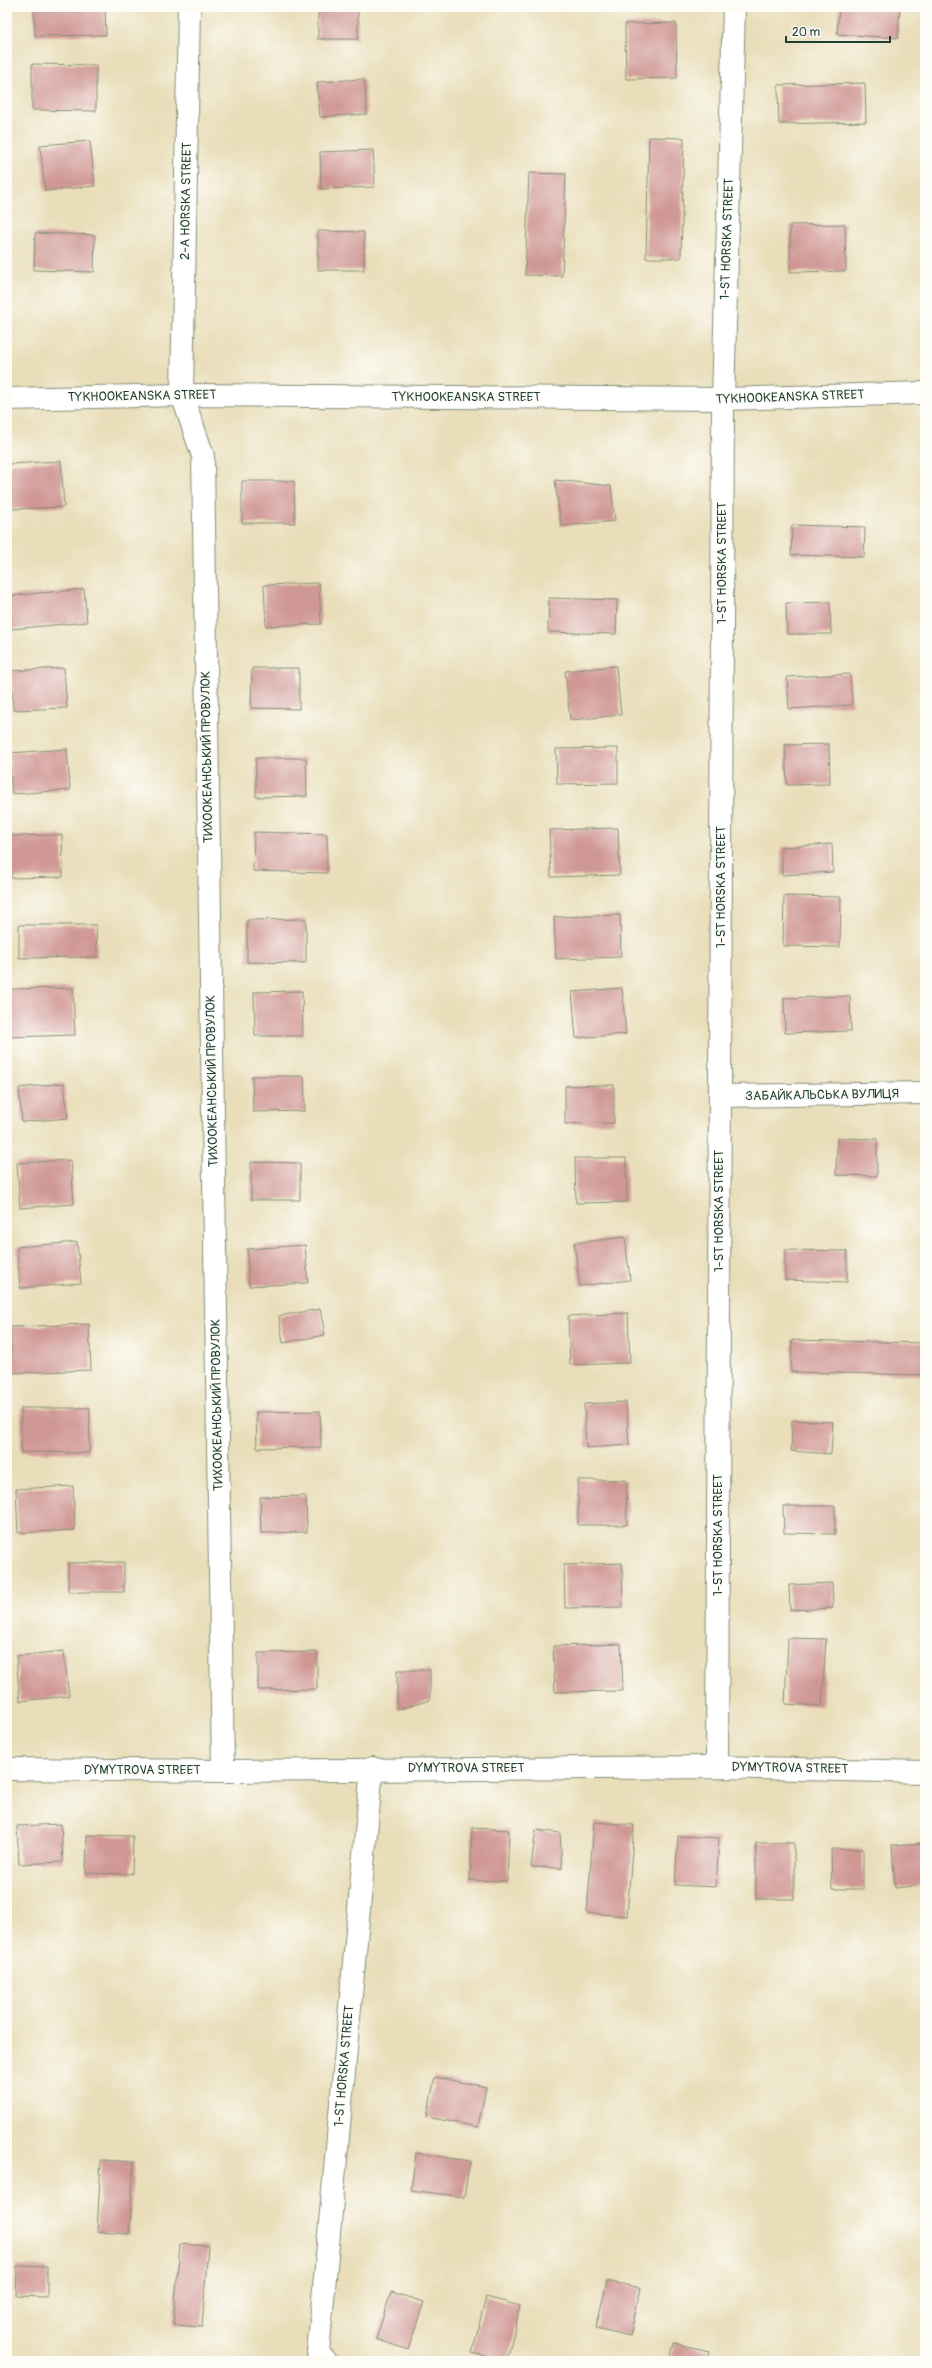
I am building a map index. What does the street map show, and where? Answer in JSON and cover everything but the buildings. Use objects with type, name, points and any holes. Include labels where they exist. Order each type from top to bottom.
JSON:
[{"type":"street","name":"2-A HORSKA STREET","points":[[182,395],[189,7]]},
{"type":"street","name":"1-ST HORSKA STREET","points":[[717,1767],[722,399],[734,7]]},
{"type":"street","name":"TYKHOOKEANSKA STREET","points":[[7,399],[182,395],[722,399],[925,393]]},
{"type":"street","name":"ТИХООКЕАНСЬКИЙ ПРОВУЛОК","points":[[182,395],[203,456],[223,1771]]},
{"type":"street","name":"ЗАБАЙКАЛЬСЬКА ВУЛИЦЯ","points":[[720,1096],[925,1093]]},
{"type":"street","name":"DYMYTROVA STREET","points":[[7,1770],[223,1771],[372,1768],[717,1767],[925,1772]]},
{"type":"street","name":"1-ST HORSKA STREET","points":[[325,2361],[318,2353],[372,1768]]}]
